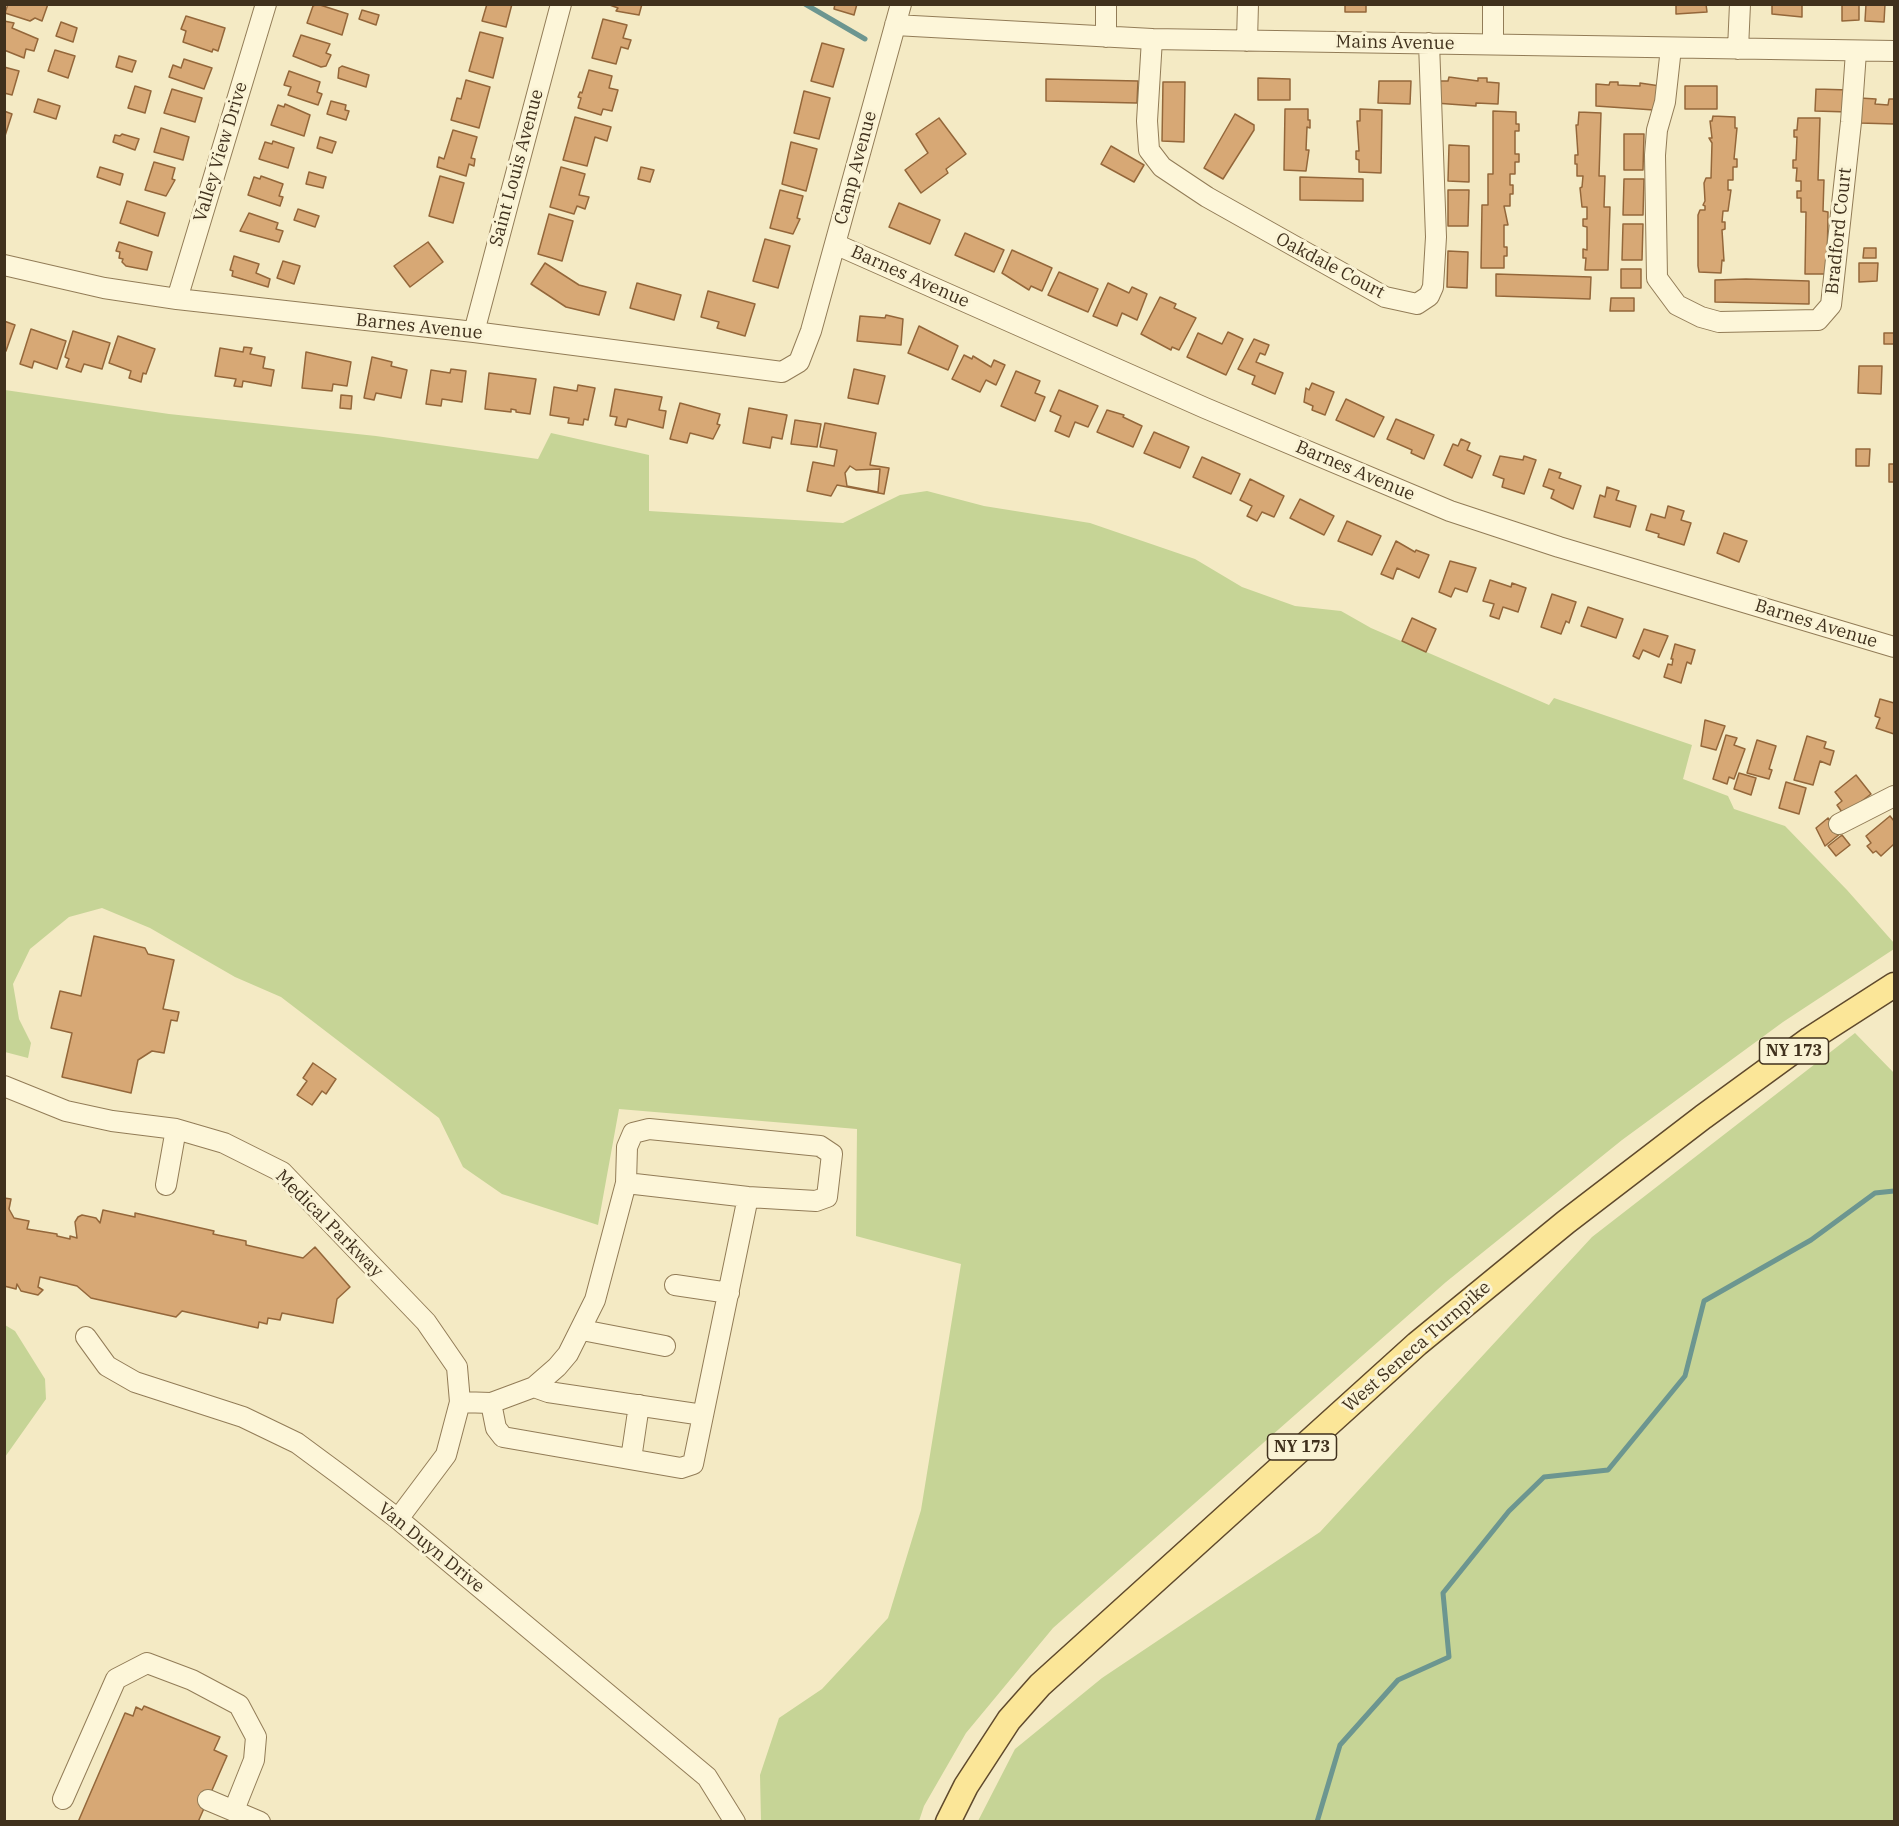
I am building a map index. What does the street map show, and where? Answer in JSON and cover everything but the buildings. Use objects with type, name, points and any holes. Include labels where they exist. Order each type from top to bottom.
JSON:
[{"type":"main road","name":"West Seneca Turnpike","points":[[948,1821],[966,1785],[1009,1720],[1041,1685],[1408,1352],[1566,1222],[1703,1117],[1810,1040],[1894,985]]},
{"type":"street","name":"Valley View Drive","points":[[177,299],[266,4]]},
{"type":"street","name":"Saint Louis Avenue","points":[[474,332],[561,4]]},
{"type":"street","name":"Camp Avenue","points":[[811,331],[901,4]]},
{"type":"street","points":[[1106,4],[1106,37]]},
{"type":"street","points":[[1247,40],[1248,4]]},
{"type":"street","points":[[1493,4],[1493,44]]},
{"type":"street","points":[[1738,49],[1740,4]]},
{"type":"street","name":"Mains Avenue","points":[[895,25],[1152,39],[1894,51]]},
{"type":"street","name":"Oakdale Court","points":[[1152,39],[1147,121],[1149,150],[1162,167],[1207,197],[1314,259],[1385,297],[1417,304],[1429,296],[1433,287],[1436,237],[1429,43]]},
{"type":"street","name":"Bradford Court","points":[[1671,48],[1665,102],[1657,130],[1655,155],[1657,278],[1677,305],[1719,322],[1818,320],[1831,304],[1851,122],[1856,52]]},
{"type":"street","name":"Barnes Avenue","points":[[835,244],[1205,408],[1450,511],[1559,547],[1894,647]]},
{"type":"street","name":"Barnes Avenue","points":[[4,265],[104,288],[177,299],[474,332],[782,372],[799,362],[811,331]]},
{"type":"street","points":[[1839,824],[1894,796]]},
{"type":"street","name":"Medical Parkway","points":[[4,1086],[66,1112],[112,1121],[176,1128],[224,1143],[282,1172],[426,1322],[457,1367],[460,1402],[446,1455],[398,1519]]},
{"type":"street","points":[[166,1185],[176,1128]]},
{"type":"street","points":[[460,1402],[491,1403],[534,1387],[557,1368],[582,1330],[596,1300],[626,1183],[627,1147],[633,1133],[649,1129],[820,1146],[832,1154],[827,1197],[816,1201],[748,1197],[626,1183]]},
{"type":"street","points":[[491,1403],[496,1428],[503,1437],[681,1468],[693,1464],[748,1197]]},
{"type":"street","points":[[675,1285],[729,1293]]},
{"type":"street","points":[[582,1330],[665,1346]]},
{"type":"street","name":"Van Duyn Drive","points":[[86,1337],[107,1366],[135,1382],[243,1417],[297,1443],[398,1519],[707,1778],[735,1821]]},
{"type":"street","points":[[534,1387],[548,1392],[703,1415]]},
{"type":"street","points":[[631,1459],[639,1405]]},
{"type":"street","points":[[63,1799],[116,1679],[147,1663],[192,1680],[239,1705],[256,1737],[254,1760],[234,1810]]},
{"type":"street","points":[[208,1800],[260,1821]]},
{"type":"green space","points":[[5,390],[169,414],[376,436],[538,459],[551,433],[649,455],[649,511],[843,523],[900,495],[927,491],[984,506],[1090,523],[1195,559],[1242,587],[1295,606],[1341,611],[1371,628],[1549,705],[1554,698],[1692,745],[1683,779],[1728,796],[1734,809],[1785,826],[1894,943],[1894,949],[1783,1022],[1622,1140],[1446,1282],[1053,1628],[966,1733],[924,1806],[919,1821],[761,1821],[760,1775],[779,1718],[822,1689],[888,1618],[921,1510],[961,1264],[856,1236],[857,1129],[619,1109],[598,1225],[502,1194],[463,1167],[439,1118],[281,997],[235,977],[150,928],[102,908],[69,917],[30,949],[13,984],[19,1019],[31,1043],[28,1058],[5,1052]]},
{"type":"green space","points":[[1855,1033],[1894,1073],[1894,1821],[978,1821],[1015,1749],[1102,1678],[1320,1532],[1592,1237]]},
{"type":"green space","points":[[5,1325],[15,1331],[45,1379],[46,1399],[5,1457]]},
{"type":"waterway","points":[[805,4],[865,39]]},
{"type":"waterway","points":[[1317,1822],[1340,1745],[1398,1680],[1449,1657],[1443,1593],[1509,1511],[1544,1477],[1608,1470],[1685,1376],[1704,1301],[1811,1240],[1875,1193],[1894,1191]]}]
